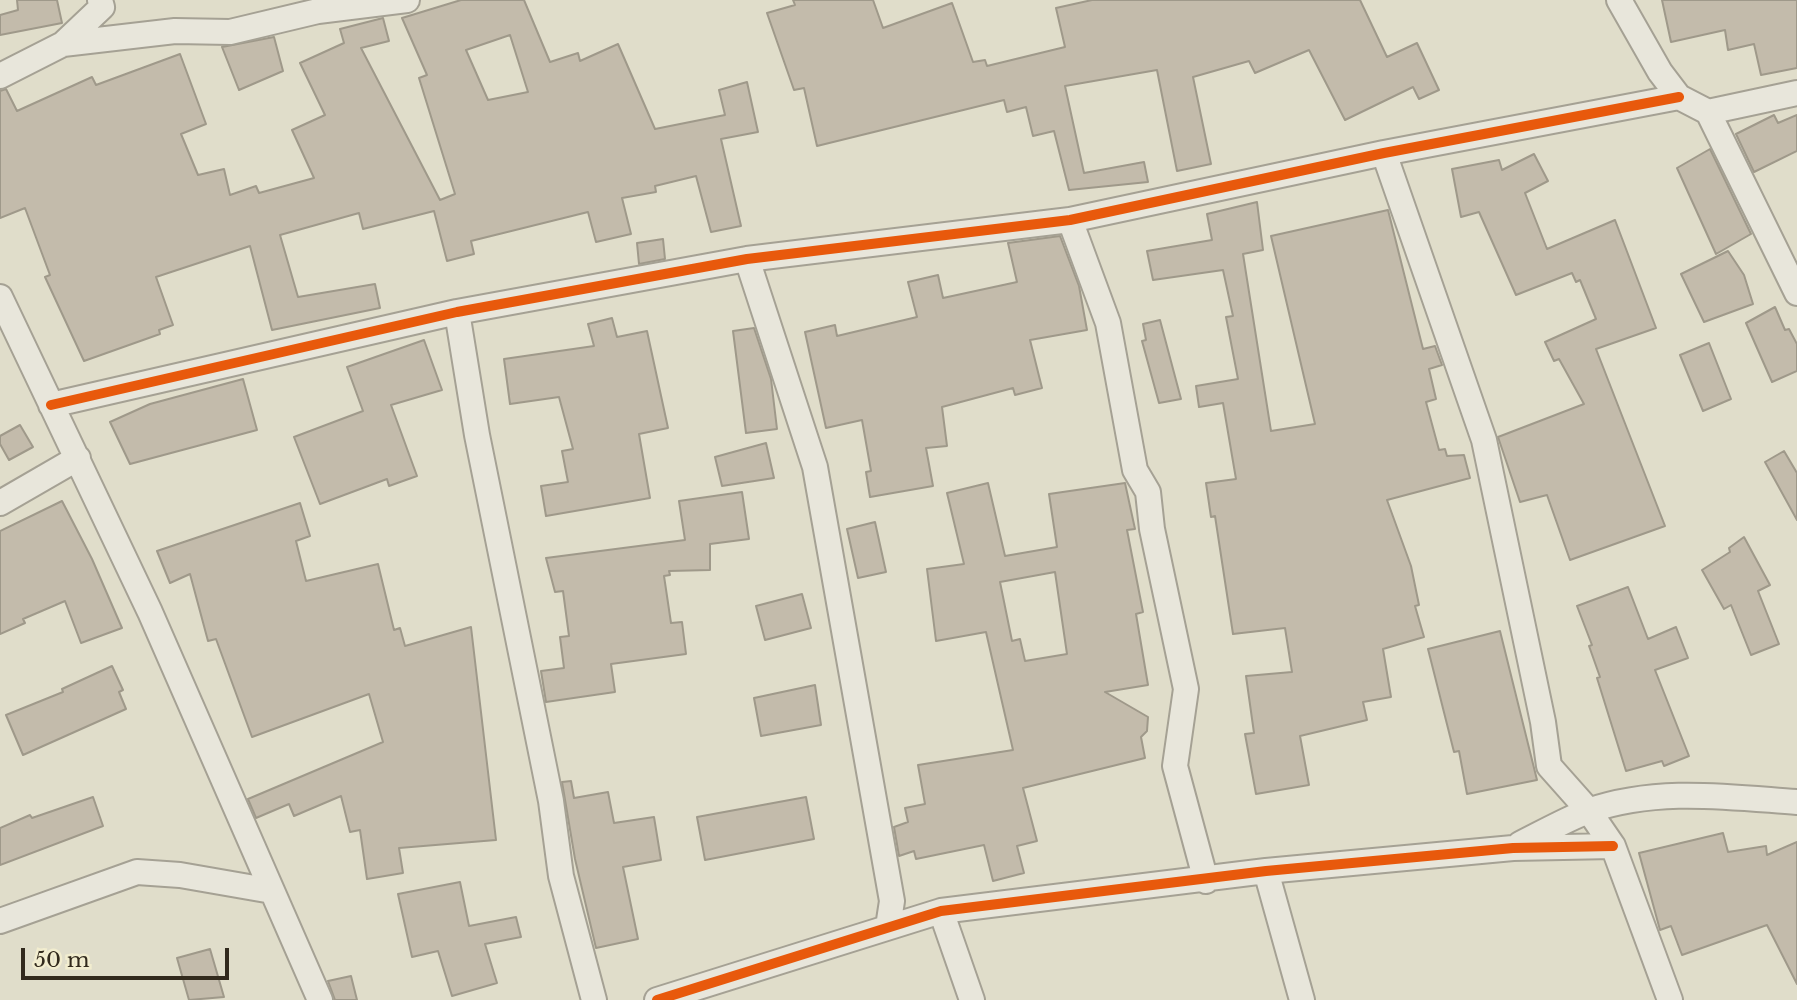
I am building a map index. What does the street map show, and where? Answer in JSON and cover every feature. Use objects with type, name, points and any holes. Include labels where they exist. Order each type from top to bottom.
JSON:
[{"type":"street","points":[[0,76],[63,44],[102,6],[100,0]]},
{"type":"street","points":[[63,44],[175,31],[230,32],[328,5],[407,0]]},
{"type":"street","points":[[1619,0],[1660,72],[1679,97],[1708,112],[1797,293]]},
{"type":"street","points":[[1708,112],[1797,93]]},
{"type":"street","points":[[51,405],[457,312],[747,259],[1070,220],[1384,153],[1679,97]]},
{"type":"street","points":[[1384,153],[1484,440],[1543,722],[1549,766],[1589,811],[1614,846],[1670,1000]]},
{"type":"street","points":[[1070,220],[1108,323],[1135,470],[1148,492],[1152,529],[1186,688],[1175,766],[1206,881]]},
{"type":"street","points":[[747,259],[815,467],[892,901],[888,927]]},
{"type":"street","points":[[0,297],[150,612],[320,1000]]},
{"type":"street","points":[[457,312],[480,448],[551,801],[561,876],[594,1000]]},
{"type":"street","points":[[0,503],[78,458]]},
{"type":"street","points":[[1513,848],[1589,811],[1657,796],[1693,794],[1797,802]]},
{"type":"street","points":[[657,1000],[941,911],[1206,881],[1266,871],[1513,848],[1614,846]]},
{"type":"street","points":[[1266,871],[1302,1000]]},
{"type":"street","points":[[0,921],[137,872],[180,875],[272,891]]},
{"type":"street","points":[[941,911],[972,1000]]},
{"type":"building","points":[[17,0],[57,0],[62,23],[0,35],[0,15],[18,10]]},
{"type":"building","points":[[461,0],[524,0],[550,62],[578,53],[580,61],[618,44],[655,129],[725,115],[719,90],[747,82],[758,132],[721,139],[741,226],[711,232],[696,176],[655,186],[656,192],[622,198],[631,234],[596,242],[588,212],[471,241],[474,254],[447,261],[434,211],[363,229],[359,213],[280,235],[298,297],[375,284],[380,308],[272,330],[250,246],[156,277],[173,325],[159,330],[160,334],[84,361],[45,277],[50,275],[25,208],[0,218],[0,91],[6,89],[17,111],[92,77],[96,85],[180,54],[206,124],[181,134],[198,175],[224,169],[230,195],[256,186],[259,193],[314,178],[292,130],[325,115],[300,63],[344,43],[340,29],[383,18],[389,41],[361,48],[440,200],[455,194],[419,78],[427,75],[402,18]],"holes":[[[510,35],[528,92],[488,100],[466,50]]]},
{"type":"building","points":[[793,0],[873,0],[883,28],[952,3],[973,62],[985,60],[987,66],[1065,47],[1056,8],[1092,0],[1360,0],[1387,57],[1417,43],[1439,90],[1419,99],[1413,87],[1345,120],[1309,50],[1255,73],[1249,61],[1193,77],[1211,164],[1177,171],[1157,70],[1065,86],[1084,173],[1144,162],[1148,182],[1069,190],[1054,131],[1033,136],[1026,107],[1007,112],[1004,100],[817,146],[804,88],[794,90],[767,13],[795,5]]},
{"type":"building","points":[[1662,0],[1797,0],[1797,68],[1761,75],[1754,44],[1728,50],[1725,30],[1671,42]]},
{"type":"building","points":[[274,37],[283,71],[239,90],[222,47]]},
{"type":"building","points":[[1774,115],[1778,123],[1797,115],[1797,151],[1754,172],[1736,134]]},
{"type":"building","points":[[1710,149],[1751,234],[1716,254],[1677,168]]},
{"type":"building","points":[[1534,154],[1548,181],[1525,193],[1547,249],[1615,220],[1656,328],[1596,349],[1665,526],[1570,560],[1547,495],[1520,502],[1498,437],[1584,404],[1559,359],[1554,361],[1545,342],[1596,319],[1580,280],[1576,282],[1572,273],[1516,295],[1479,212],[1461,217],[1452,169],[1499,160],[1502,170]]},
{"type":"building","points":[[1257,202],[1263,250],[1243,254],[1271,431],[1315,424],[1271,236],[1388,210],[1423,349],[1435,346],[1442,365],[1429,369],[1436,399],[1426,402],[1439,450],[1445,449],[1447,456],[1464,455],[1470,478],[1387,500],[1411,566],[1419,605],[1415,606],[1424,637],[1383,649],[1391,697],[1363,702],[1367,720],[1300,736],[1309,785],[1256,794],[1245,734],[1254,733],[1246,676],[1292,672],[1285,628],[1233,634],[1215,516],[1211,517],[1206,483],[1236,479],[1223,403],[1199,407],[1196,386],[1238,379],[1226,317],[1233,316],[1223,270],[1153,280],[1147,251],[1212,240],[1207,214]]},
{"type":"building","points":[[1060,236],[1079,286],[1087,330],[1030,340],[1042,388],[1015,395],[1013,388],[942,407],[947,446],[926,448],[933,486],[870,497],[866,472],[871,471],[862,420],[826,428],[805,332],[835,325],[837,336],[917,317],[908,282],[938,275],[943,298],[1017,282],[1008,243]]},
{"type":"building","points":[[663,239],[665,259],[639,264],[637,243]]},
{"type":"building","points":[[1728,251],[1744,275],[1753,304],[1704,322],[1681,274]]},
{"type":"building","points":[[1775,307],[1785,330],[1789,329],[1797,344],[1797,371],[1772,382],[1746,323]]},
{"type":"building","points":[[612,318],[617,337],[647,331],[668,428],[639,434],[650,498],[546,516],[541,486],[568,482],[562,451],[573,449],[559,397],[510,404],[504,359],[594,346],[588,324]]},
{"type":"building","points":[[1160,320],[1181,399],[1159,403],[1142,341],[1146,340],[1143,324]]},
{"type":"building","points":[[754,328],[771,379],[777,429],[746,433],[733,331]]},
{"type":"building","points":[[424,340],[442,390],[391,405],[417,476],[389,486],[387,479],[320,504],[294,437],[363,411],[347,367]]},
{"type":"building","points":[[1709,343],[1731,399],[1703,411],[1680,355]]},
{"type":"building","points":[[243,379],[257,430],[130,464],[110,422],[150,404]]},
{"type":"building","points":[[20,425],[33,447],[9,460],[0,444],[0,436]]},
{"type":"building","points":[[766,443],[774,478],[722,486],[715,457]]},
{"type":"building","points":[[1784,451],[1797,473],[1797,520],[1765,462]]},
{"type":"building","points":[[988,483],[1005,556],[1057,547],[1049,494],[1125,483],[1135,529],[1127,530],[1143,612],[1136,614],[1148,685],[1105,692],[1148,717],[1147,731],[1141,737],[1145,758],[1023,788],[1037,841],[1017,846],[1024,873],[993,881],[984,845],[916,859],[914,851],[899,856],[894,827],[908,822],[905,808],[925,804],[918,765],[1013,750],[986,632],[936,641],[927,569],[964,564],[947,493]],"holes":[[[1055,572],[1067,654],[1025,661],[1020,639],[1012,641],[1000,582]]]},
{"type":"building","points":[[742,492],[749,539],[710,544],[710,570],[669,571],[670,575],[664,576],[671,623],[682,622],[686,654],[611,664],[615,692],[546,702],[541,671],[564,668],[560,637],[569,636],[563,591],[555,592],[546,558],[685,540],[679,501]]},
{"type":"building","points":[[62,501],[92,559],[122,628],[81,643],[65,601],[23,619],[25,623],[0,634],[0,531]]},
{"type":"building","points":[[300,503],[310,536],[296,541],[306,581],[378,564],[394,630],[400,628],[405,646],[471,627],[496,840],[399,848],[403,873],[367,879],[360,830],[350,832],[341,796],[294,816],[289,804],[256,818],[248,799],[383,742],[369,694],[252,737],[216,639],[208,641],[190,574],[170,583],[157,551]]},
{"type":"building","points":[[875,522],[886,572],[858,578],[847,529]]},
{"type":"building","points":[[1744,537],[1770,585],[1758,591],[1779,644],[1751,655],[1731,605],[1724,609],[1702,570],[1730,552],[1729,548]]},
{"type":"building","points":[[1628,587],[1648,639],[1676,627],[1688,658],[1655,670],[1689,756],[1664,766],[1662,761],[1626,771],[1597,678],[1600,677],[1589,646],[1592,645],[1577,606]]},
{"type":"building","points":[[802,594],[811,628],[765,640],[756,606]]},
{"type":"building","points":[[1500,631],[1537,780],[1467,794],[1459,751],[1454,752],[1428,649]]},
{"type":"building","points":[[112,666],[123,690],[119,692],[126,709],[23,755],[6,715],[63,692],[62,689]]},
{"type":"building","points":[[815,685],[821,725],[761,736],[754,698]]},
{"type":"building","points":[[571,781],[574,798],[608,792],[614,823],[654,817],[661,860],[623,867],[638,939],[596,948],[575,859],[562,782]]},
{"type":"building","points":[[93,797],[103,826],[0,865],[0,828],[30,815],[32,818]]},
{"type":"building","points":[[806,797],[814,839],[705,860],[697,817]]},
{"type":"building","points":[[1723,833],[1728,852],[1766,846],[1767,855],[1797,842],[1797,984],[1767,925],[1682,955],[1671,926],[1660,930],[1639,853]]},
{"type":"building","points":[[460,882],[469,926],[516,917],[521,937],[485,944],[497,983],[452,996],[438,951],[412,957],[398,894]]},
{"type":"building","points":[[210,949],[224,997],[189,1000],[177,958]]},
{"type":"building","points":[[351,976],[357,1000],[335,1000],[328,981]]},
{"type":"cycle path","points":[[51,405],[457,312],[747,259],[1070,220],[1384,153],[1679,97]]},
{"type":"cycle path","points":[[657,1000],[941,911],[1266,871],[1513,848],[1613,846]]}]
